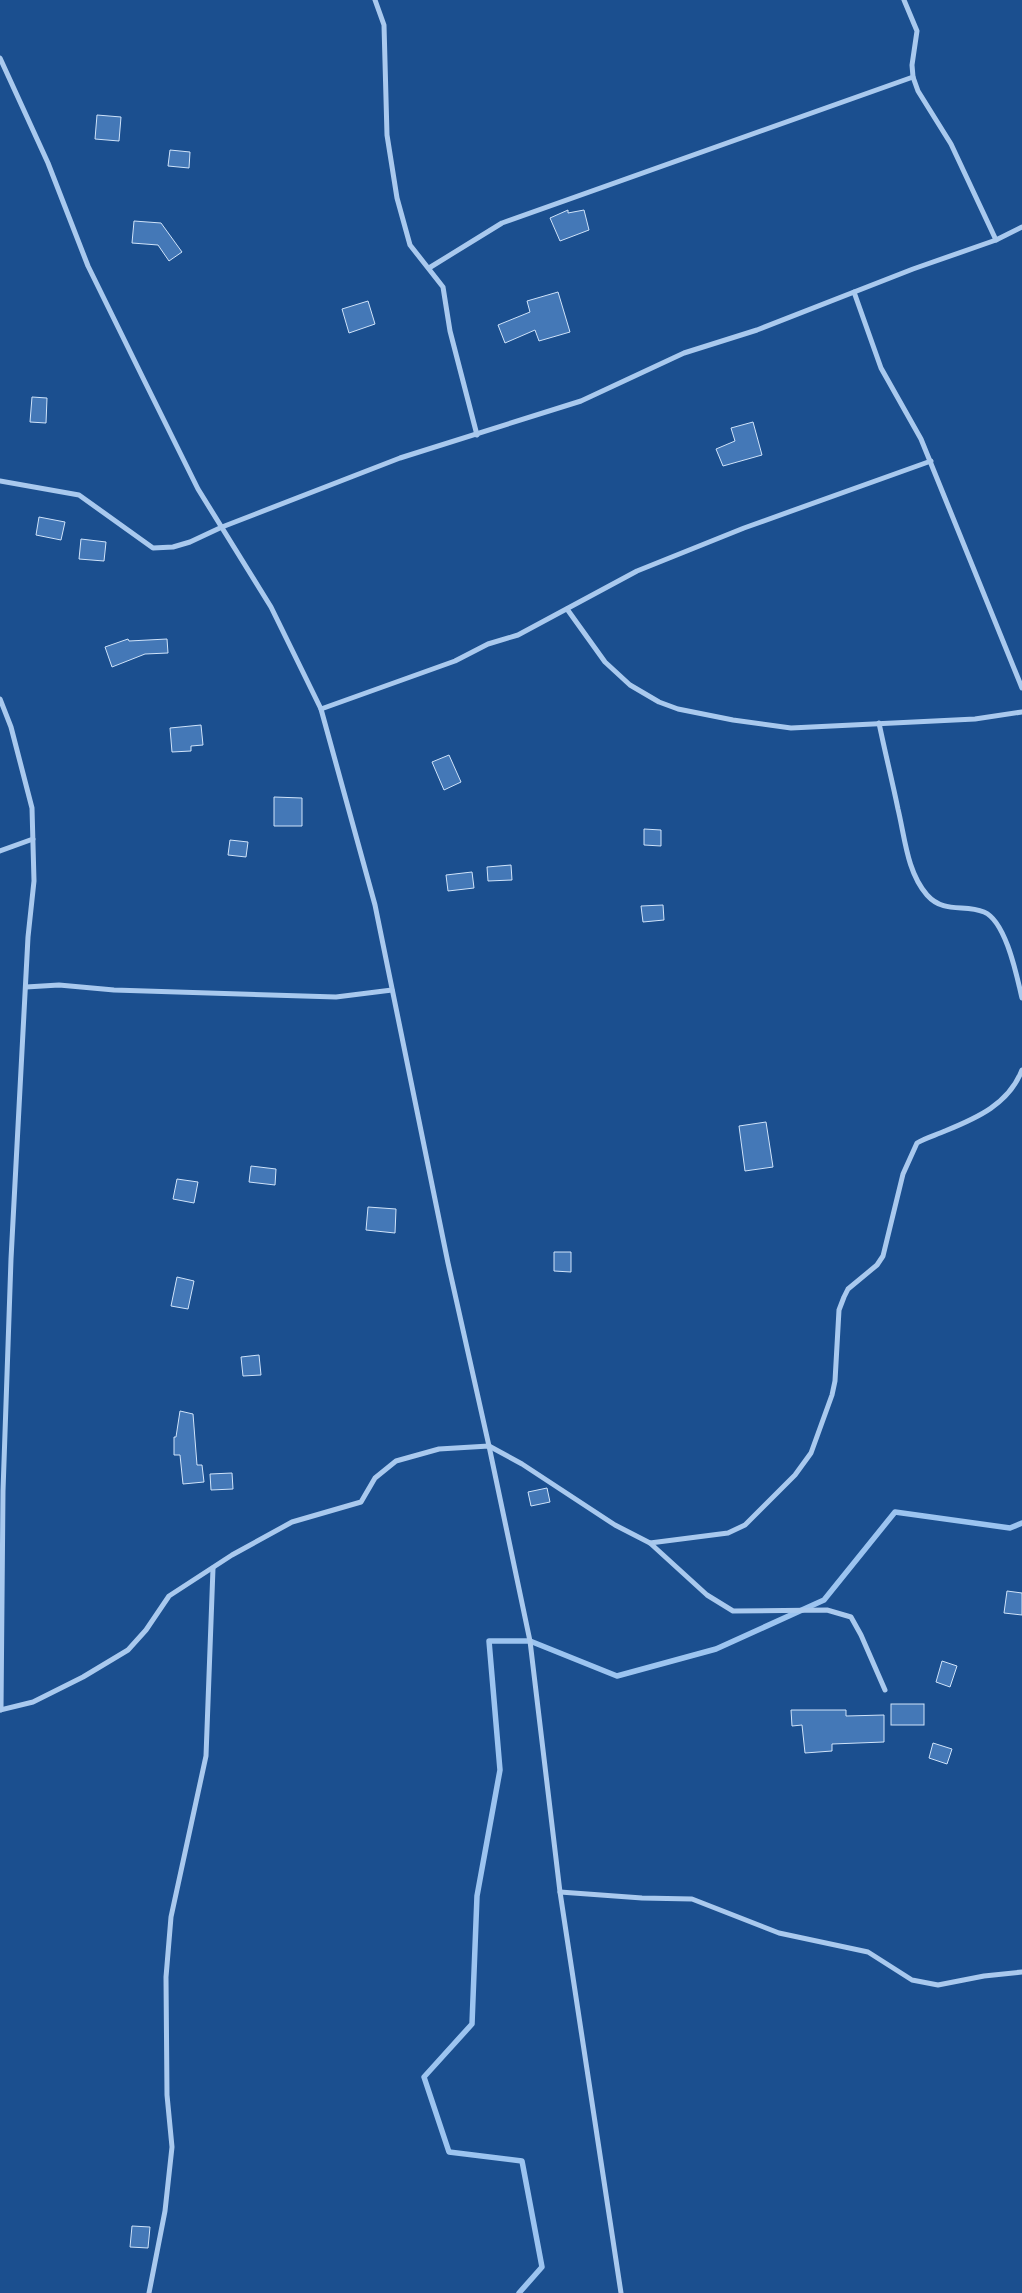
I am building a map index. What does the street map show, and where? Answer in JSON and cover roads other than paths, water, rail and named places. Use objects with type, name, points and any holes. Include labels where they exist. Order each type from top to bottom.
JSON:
[{"type":"street","points":[[375,0],[384,25],[387,135],[397,198],[410,245],[443,287],[450,331],[477,434]]},
{"type":"street","points":[[904,0],[917,31],[912,65],[918,91],[951,144],[996,240]]},
{"type":"street","points":[[0,58],[48,163],[88,266],[198,489],[271,607],[321,709],[375,905],[448,1263],[490,1446],[530,1641],[560,1892],[621,2293]]},
{"type":"street","points":[[429,268],[502,223],[914,77]]},
{"type":"street","points":[[0,481],[79,495],[153,548],[172,547],[190,542],[222,527],[400,458],[581,402],[684,353],[757,330],[996,240],[1022,227]]},
{"type":"street","points":[[854,292],[880,368],[921,439],[1022,688]]},
{"type":"street","points":[[321,709],[455,661],[488,644],[518,635],[637,571],[744,528],[930,462]]},
{"type":"street","points":[[567,609],[585,631],[605,662],[630,685],[660,702],[678,709],[733,720],[791,728],[975,719],[1022,712]]},
{"type":"street","points":[[0,699],[11,727],[32,808],[34,882],[26,987],[11,1259],[4,1462],[0,1710],[33,1702],[83,1677],[128,1650],[146,1630],[169,1596],[232,1555],[292,1522],[361,1502],[375,1478],[396,1461],[439,1449],[490,1446],[522,1464],[615,1525],[650,1543],[707,1595],[733,1611],[827,1610],[851,1617],[886,1690]]},
{"type":"street","points":[[879,723],[912,869],[927,895],[938,905],[984,912],[993,919],[1003,934],[1015,968],[1022,998]]},
{"type":"street","points":[[0,851],[33,839]]},
{"type":"street","points":[[26,987],[59,986],[114,990],[336,997],[392,990]]},
{"type":"street","points":[[650,1543],[728,1533],[745,1525],[795,1475],[811,1453],[832,1395],[835,1381],[839,1310],[848,1289],[877,1264],[883,1256],[903,1174],[917,1143],[984,1115],[999,1103],[1017,1082],[1022,1070]]},
{"type":"street","points":[[149,2293],[166,2210],[172,2147],[167,2094],[166,1977],[171,1917],[206,1756],[213,1568]]},
{"type":"street","points":[[560,1892],[642,1898],[692,1899],[779,1933],[868,1952],[912,1980],[938,1985],[984,1976],[1022,1972]]},
{"type":"waterway","points":[[519,2293],[542,2267],[522,2161],[449,2152],[424,2077],[472,2024],[477,1896],[500,1770],[489,1641],[530,1641],[617,1676],[716,1649],[824,1600],[895,1512],[1010,1528],[1022,1523]]}]
